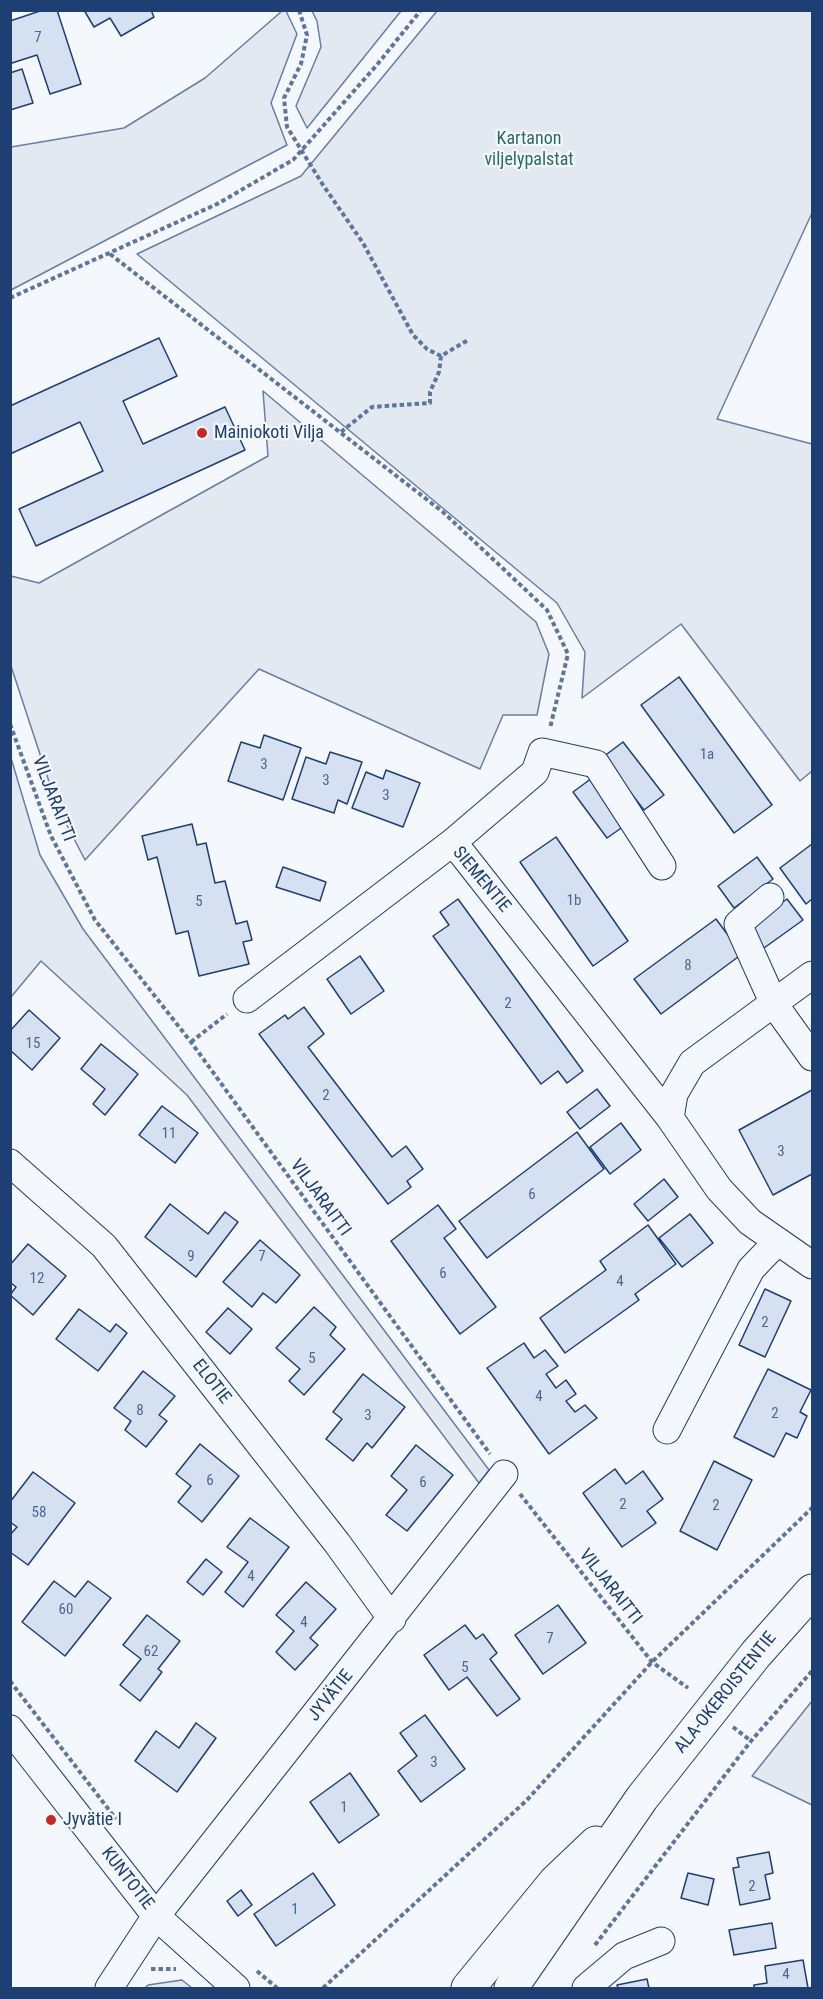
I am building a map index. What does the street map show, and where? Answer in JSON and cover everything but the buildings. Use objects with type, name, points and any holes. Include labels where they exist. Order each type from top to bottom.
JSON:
[{"type":"main road","name":"ALA-OKEROISTENTIE","points":[[512,1989],[642,1798],[756,1654],[813,1591]]},
{"type":"main road","name":"ALA-OKEROISTENTIE","points":[[468,1989],[555,1882],[642,1798]]},
{"type":"street","points":[[453,842],[535,772],[542,752],[596,764],[662,866]]},
{"type":"street","name":"SIEMENTIE","points":[[247,999],[453,842],[670,1118],[719,1189],[750,1222],[813,1265]]},
{"type":"street","points":[[770,897],[738,924],[774,1004],[813,1057]]},
{"type":"street","points":[[670,1118],[674,1094],[692,1063],[813,975]]},
{"type":"street","name":"ELOTIE","points":[[10,1163],[105,1246],[337,1543],[392,1619]]},
{"type":"street","points":[[667,1430],[751,1269],[777,1242]]},
{"type":"street","name":"JYVÄTIE","points":[[109,1989],[156,1916],[504,1474]]},
{"type":"street","name":"KUNTOTIE","points":[[10,1729],[156,1916],[236,1989]]},
{"type":"street","points":[[586,1989],[624,1956],[661,1941]]},
{"type":"path","points":[[299,10],[307,35],[301,64],[284,99],[287,127],[363,243],[413,336],[427,349],[441,356]]},
{"type":"path","points":[[10,298],[217,204],[293,160],[376,66],[421,10]]},
{"type":"path","points":[[110,254],[442,512],[547,610],[568,654],[542,752]]},
{"type":"path","points":[[441,356],[468,340]]},
{"type":"path","points":[[341,432],[372,407],[430,403],[430,392],[439,372],[441,356]]},
{"type":"path","name":"VILJARAITTI","points":[[10,724],[51,836],[95,920],[190,1042],[504,1474],[652,1662],[688,1688]]},
{"type":"path","points":[[190,1042],[247,999]]},
{"type":"path","points":[[323,1989],[526,1802],[652,1662],[813,1509]]},
{"type":"path","points":[[589,1952],[752,1741],[813,1671]]},
{"type":"path","points":[[10,1681],[118,1822]]},
{"type":"path","points":[[723,1720],[752,1741]]},
{"type":"path","points":[[248,1964],[277,1989]]},
{"type":"green space","points":[[282,11],[286,11],[297,34],[271,103],[287,145],[11,290],[11,147],[124,128],[205,78]]},
{"type":"green space","points":[[312,11],[401,11],[307,128],[296,106],[321,47],[317,21]]},
{"type":"green space","name":"Kartanon viljelypalstat","points":[[437,11],[812,11],[812,213],[717,419],[812,444],[812,771],[800,781],[681,624],[582,698],[585,652],[557,603],[137,254],[301,176]]},
{"type":"green space","points":[[263,391],[536,622],[549,654],[537,715],[503,715],[480,769],[259,669],[85,860],[57,806],[11,666],[11,576],[39,583],[268,456]]},
{"type":"green space","points":[[11,758],[40,855],[83,929],[489,1470],[479,1483],[187,1095],[41,961],[11,997]]},
{"type":"green space","points":[[812,1701],[812,1805],[752,1776]]},
{"type":"green space","points":[[182,1980],[192,1988],[145,1988],[148,1985]]},
{"type":"place","name":"Mainiokoti Vilja","points":[[202,433]]},
{"type":"place","name":"Jyvätie I","points":[[51,1820]]}]
